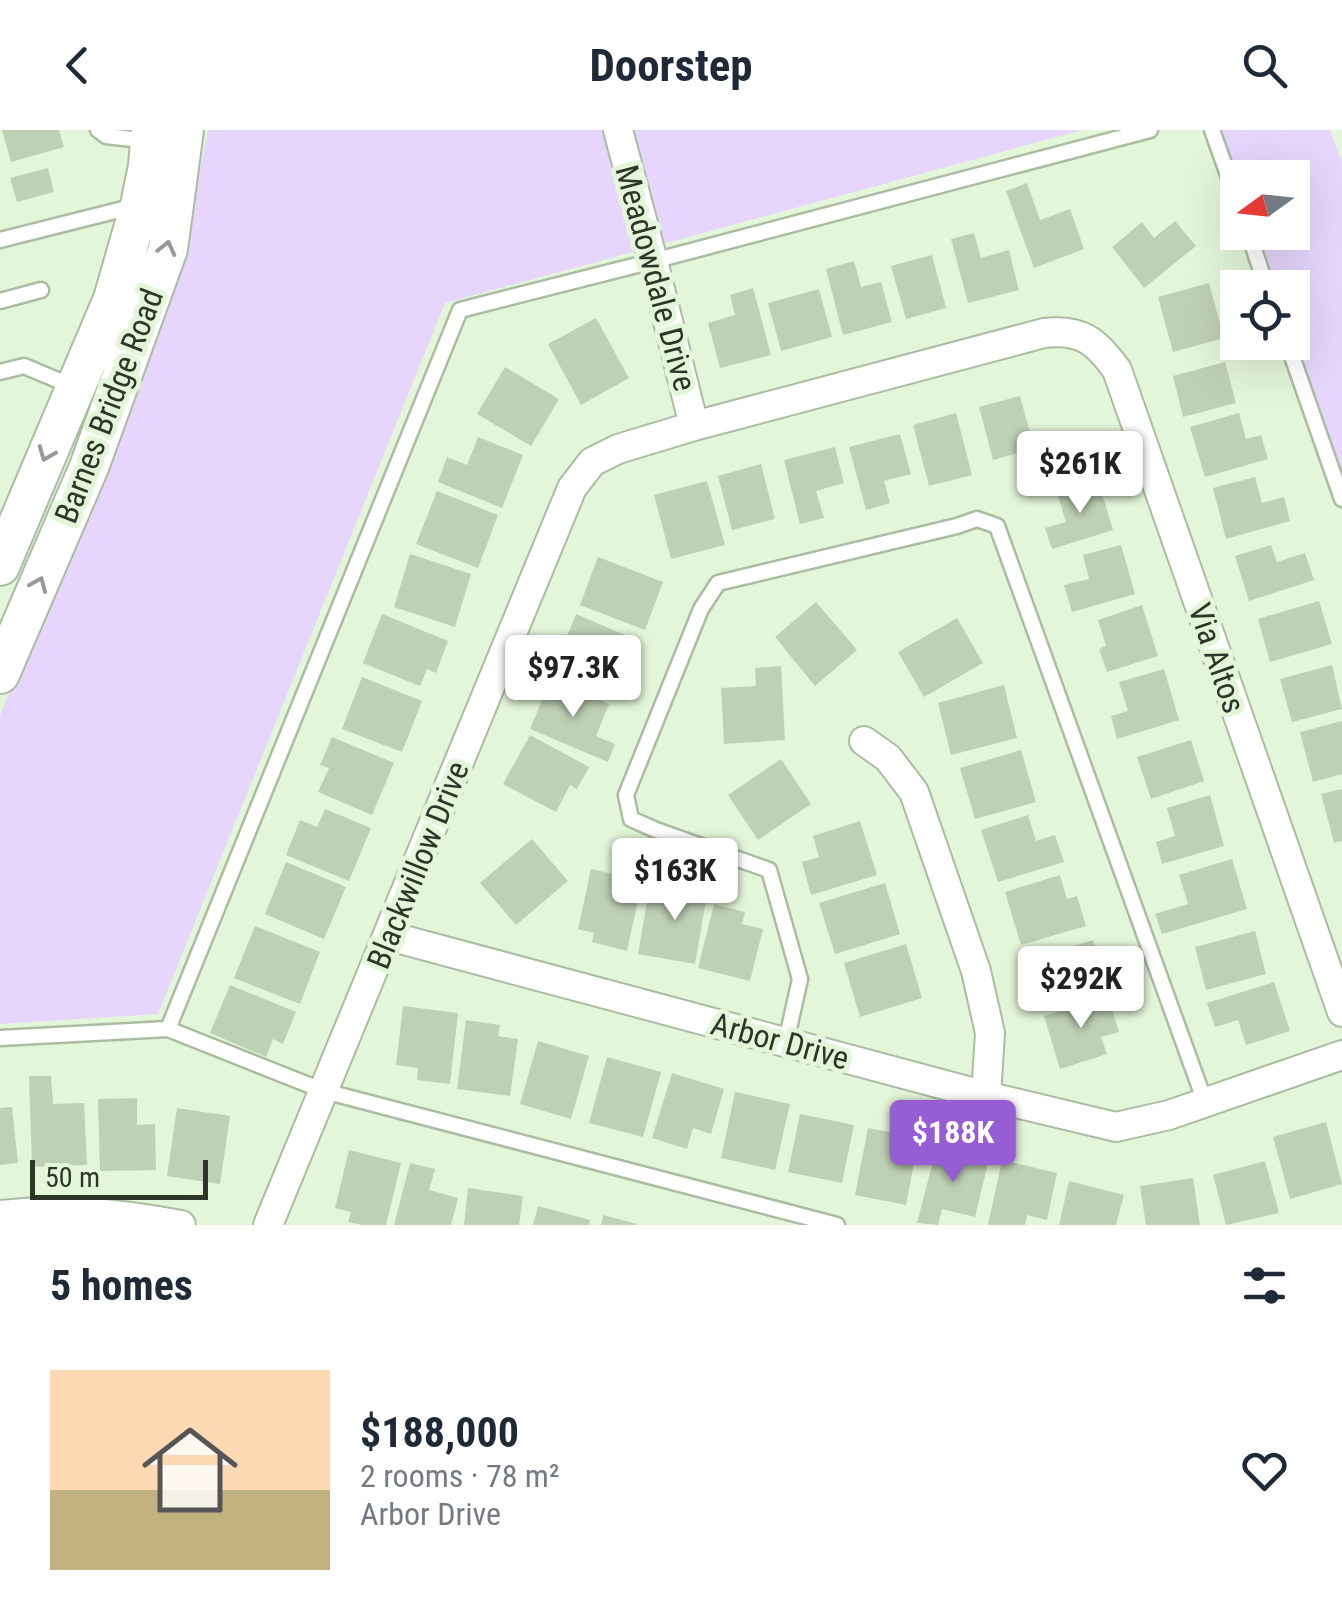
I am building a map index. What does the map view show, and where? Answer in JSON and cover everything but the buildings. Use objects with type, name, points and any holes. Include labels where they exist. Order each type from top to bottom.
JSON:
[{"type":"main road","name":"Barnes Bridge Road","points":[[4,547],[113,298],[148,166],[162,134]]},
{"type":"main road","name":"Barnes Bridge Road","points":[[0,674],[89,467],[168,249],[162,134]]},
{"type":"street","name":"Meadowdale Drive","points":[[618,130],[694,426]]},
{"type":"street","name":"Blackwillow Drive","points":[[268,1225],[572,488],[592,462],[618,449],[694,426],[1044,332],[1062,331]]},
{"type":"street","name":"Via Altos","points":[[1062,331],[1084,336],[1102,348],[1117,370],[1342,1012]]},
{"type":"street","points":[[864,741],[888,758],[914,792],[976,971],[990,1034],[986,1096]]},
{"type":"street","name":"Arbor Drive","points":[[389,936],[1116,1128],[1169,1115],[1342,1056]]},
{"type":"street","points":[[0,1215],[62,1210],[138,1216],[181,1225]]},
{"type":"lane","points":[[98,130],[106,136],[162,134]]},
{"type":"lane","points":[[168,1029],[460,310],[1150,130]]},
{"type":"lane","points":[[1212,130],[1223,160]]},
{"type":"lane","points":[[0,240],[140,205]]},
{"type":"lane","points":[[0,301],[41,290]]},
{"type":"lane","points":[[1293,360],[1342,499]]},
{"type":"lane","points":[[0,372],[24,366],[74,387]]},
{"type":"lane","points":[[786,1042],[800,980],[769,870],[631,819],[626,794],[701,609],[718,582],[977,518],[997,526],[1205,1102]]},
{"type":"lane","points":[[0,1038],[168,1029],[324,1091],[837,1225]]},
{"type":"shaded area","points":[[208,130],[1082,130],[445,303],[158,1014],[0,1024],[0,716],[189,225]]},
{"type":"shaded area","points":[[1216,130],[1330,130],[1342,163],[1342,485],[1298,360],[1310,360],[1310,270],[1266,270],[1259,250],[1310,250],[1310,160],[1227,160]]}]
